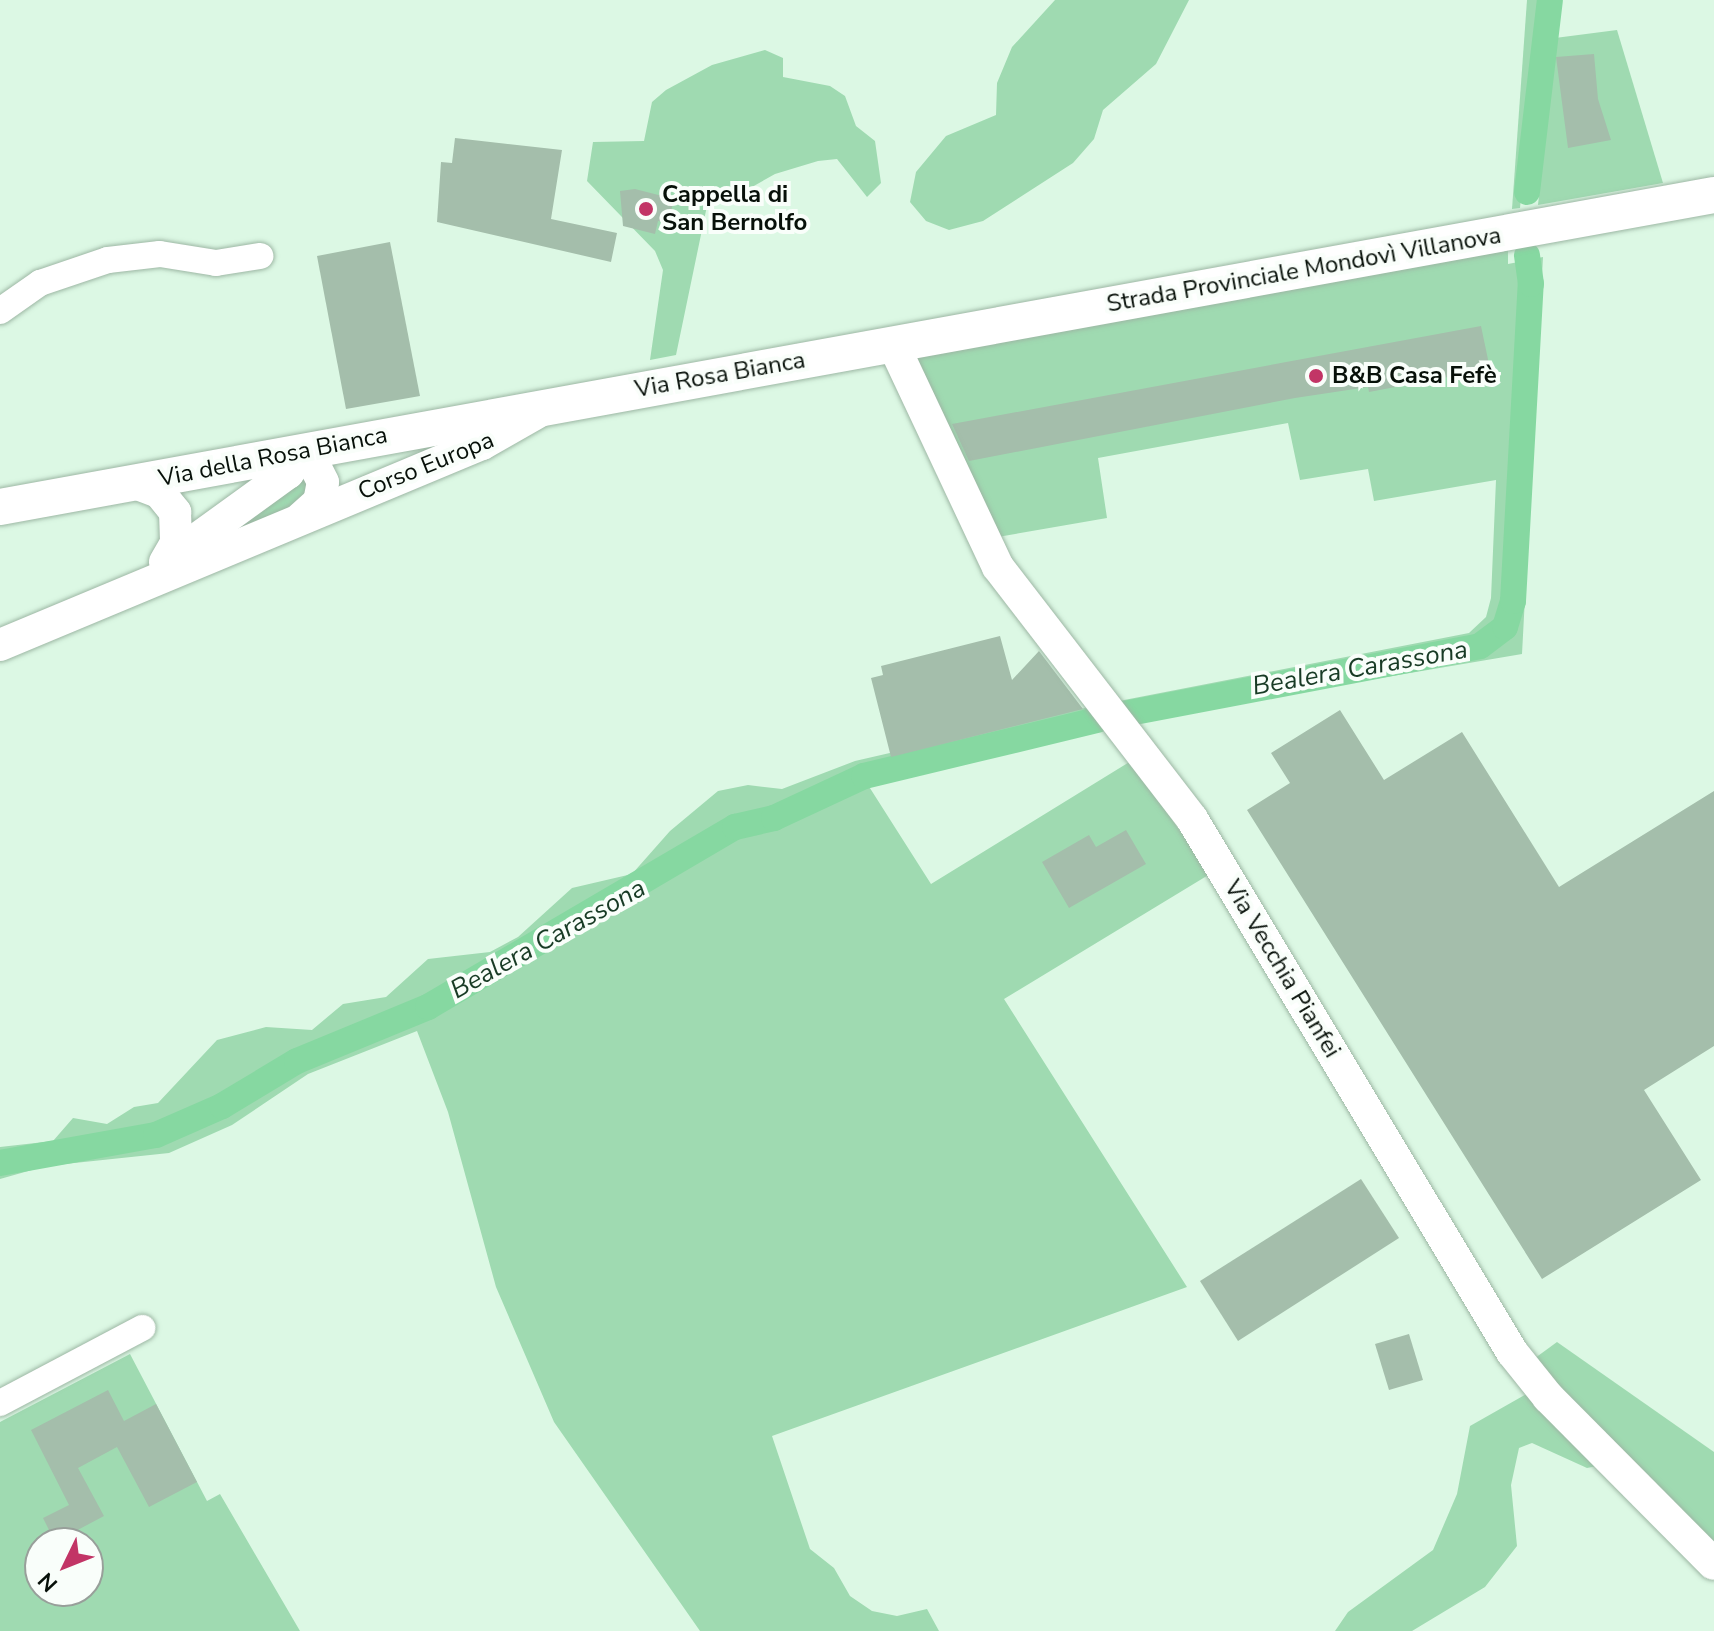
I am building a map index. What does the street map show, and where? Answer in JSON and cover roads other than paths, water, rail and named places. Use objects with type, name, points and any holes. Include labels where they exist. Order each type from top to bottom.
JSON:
[{"type":"main road","name":"Strada Provinciale Mondovì Villanova","points":[[893,344],[1714,195]]},
{"type":"main road","name":"Via Rosa Bianca","points":[[546,407],[893,344]]},
{"type":"main road","name":"Via della Rosa Bianca","points":[[0,507],[546,407]]},
{"type":"street","points":[[0,311],[40,283],[108,260],[174,254],[216,263],[260,256]]},
{"type":"street","name":"Via Vecchia Pianfei","points":[[893,344],[998,567],[1192,819],[1512,1352],[1548,1397],[1714,1564]]},
{"type":"street","name":"Corso Europa","points":[[0,645],[131,587],[506,433],[546,407]]},
{"type":"street","name":"Corso Europa","points":[[131,587],[288,473],[305,451],[323,482],[319,502],[301,518]]},
{"type":"street","points":[[135,483],[159,492],[175,512],[176,543],[165,562]]},
{"type":"street","points":[[0,1403],[142,1328]]},
{"type":"waterway","name":"Bealera Carassona","points":[[1527,192],[1550,0]]},
{"type":"waterway","name":"Bealera Carassona","points":[[1124,714],[1480,646],[1505,627],[1513,601],[1531,284],[1527,255]]},
{"type":"waterway","name":"Bealera Carassona","points":[[0,1163],[156,1135],[222,1106],[297,1061],[428,1007],[735,827],[774,818],[864,776],[1097,720]]},
{"type":"place","name":"Cappella di San Bernolfo","points":[[646,209]]},
{"type":"place","name":"B&B Casa Fefè","points":[[1316,376]]}]
